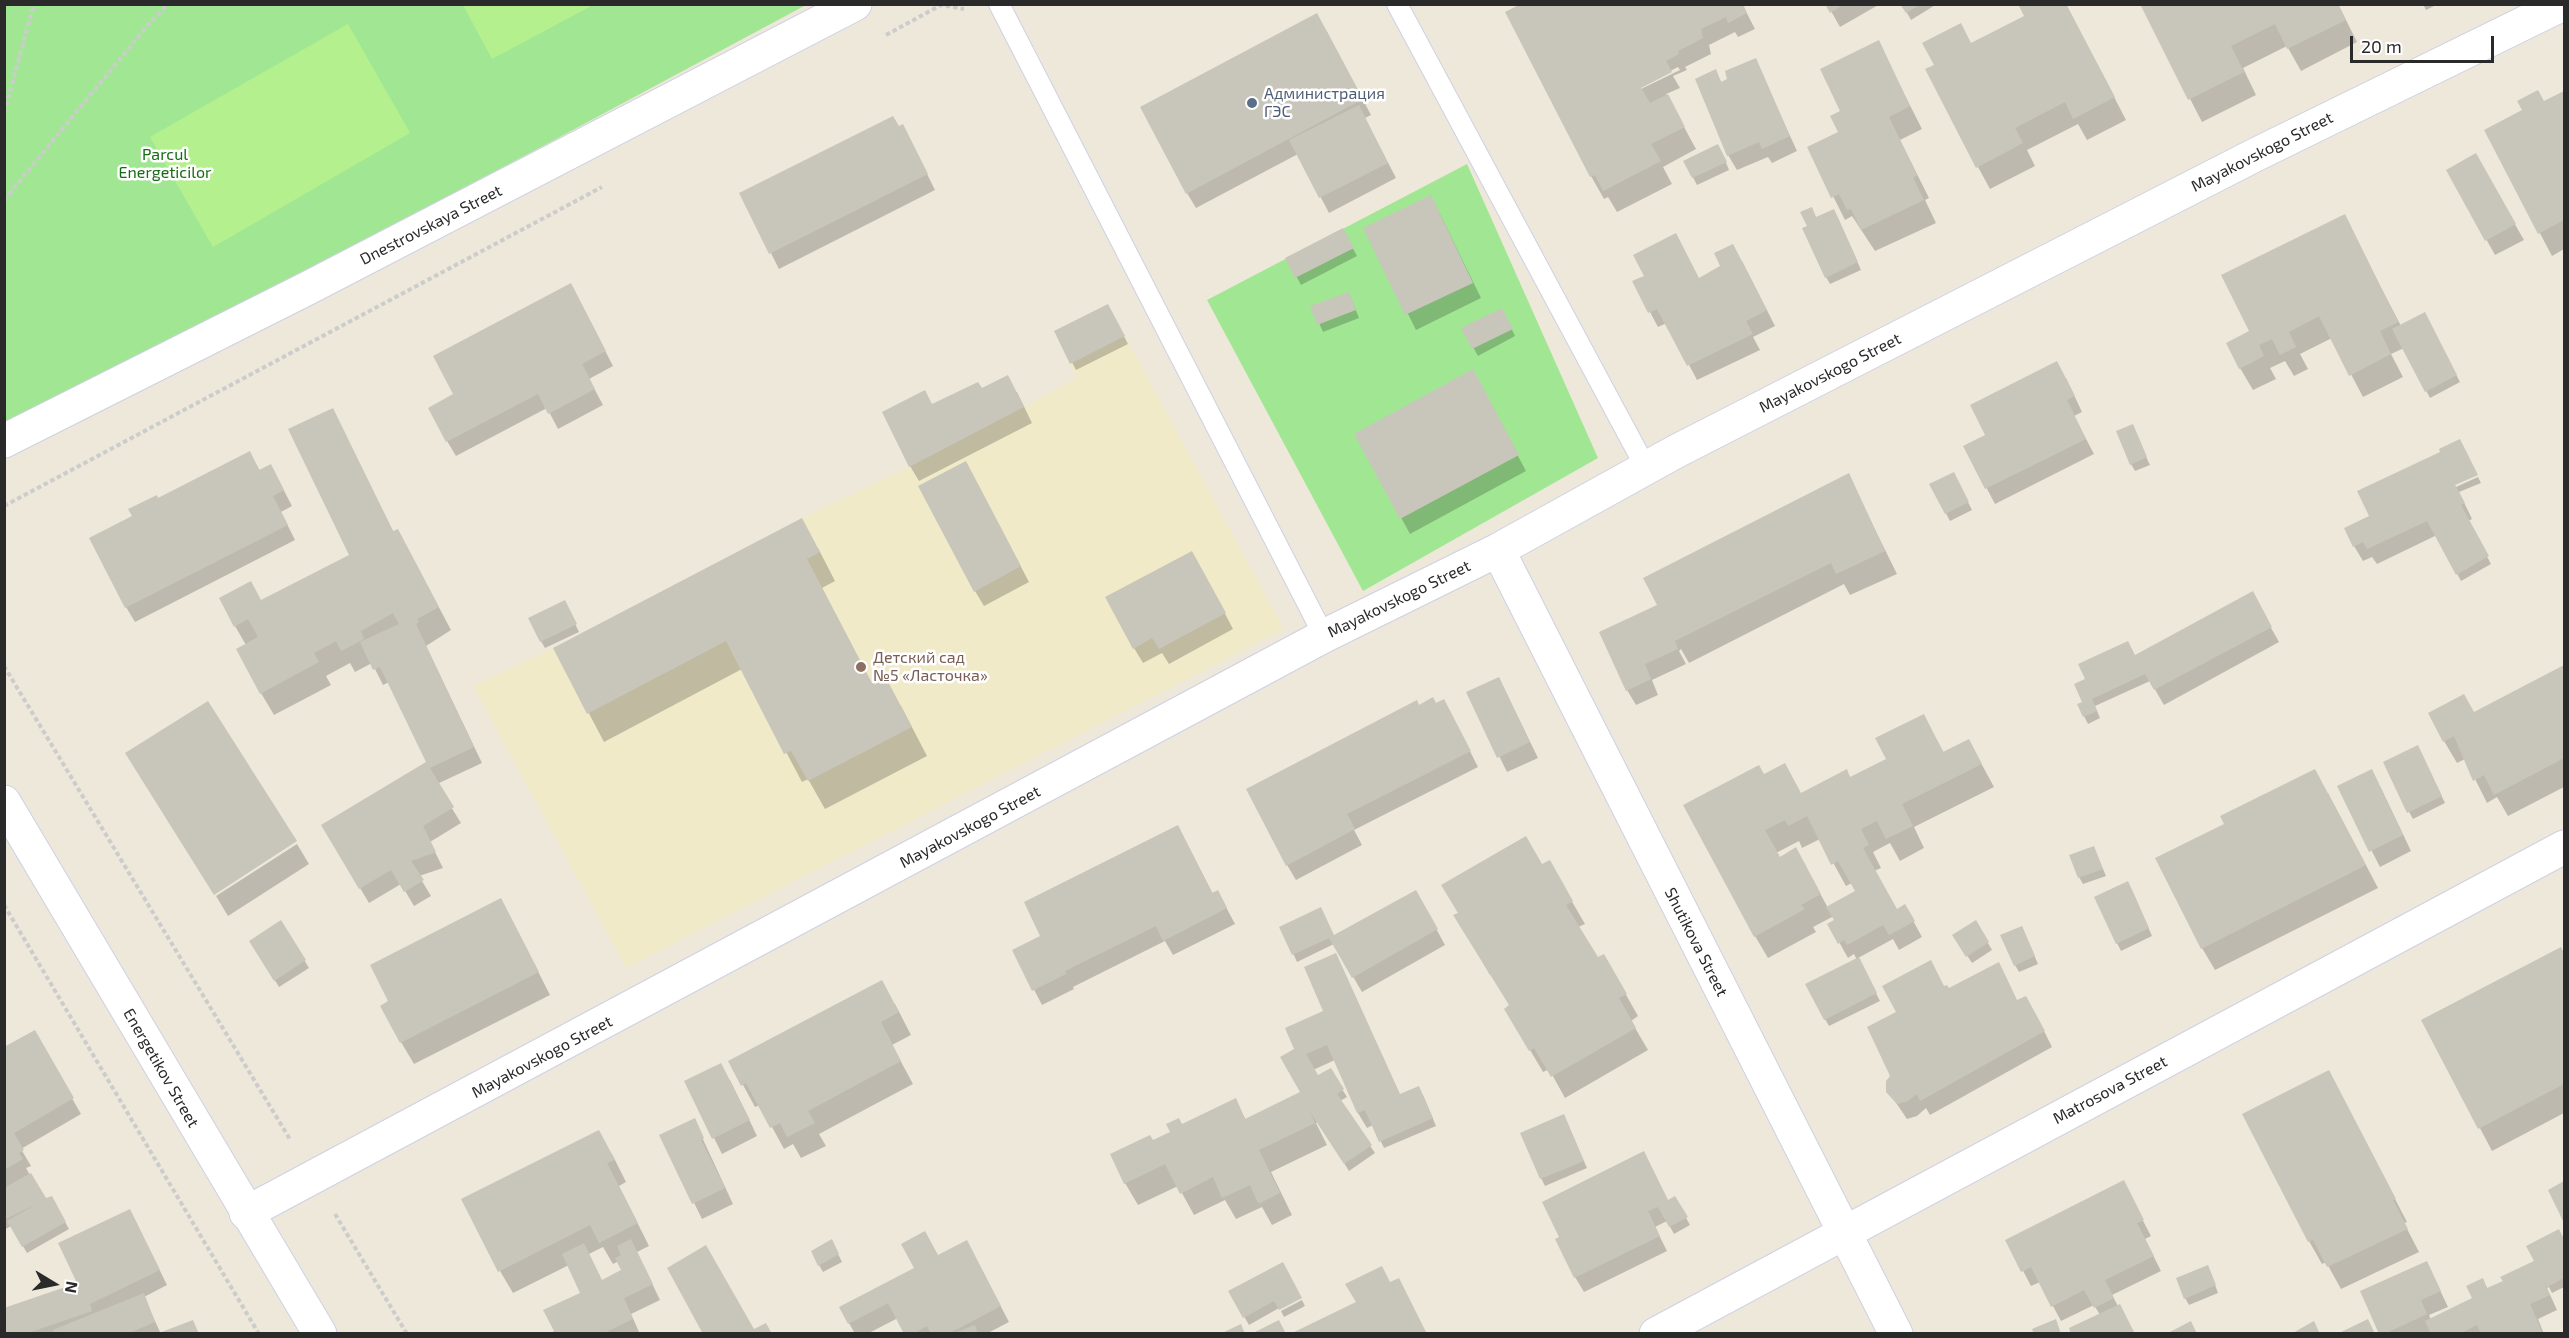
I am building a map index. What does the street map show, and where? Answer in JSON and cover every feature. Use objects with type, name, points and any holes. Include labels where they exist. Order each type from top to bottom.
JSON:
[{"type":"street","name":"Dnestrovskaya Street","points":[[4,441],[308,288],[855,4]]},
{"type":"street","name":"Mayakovskogo Street","points":[[246,1213],[314,1179],[1324,636],[1498,550],[1646,468],[2257,154],[2563,4]]},
{"type":"street","name":"Shutikova Street","points":[[1498,550],[1896,1334]]},
{"type":"street","name":"Energetikov Street","points":[[4,802],[246,1213],[320,1334]]},
{"type":"street","name":"Matrosova Street","points":[[1656,1334],[2565,847]]},
{"type":"lane","points":[[999,4],[1324,636]]},
{"type":"lane","points":[[1397,4],[1646,468]]},
{"type":"path","points":[[4,113],[34,4]]},
{"type":"path","points":[[4,200],[147,26],[168,4]]},
{"type":"path","points":[[878,39],[941,5],[962,8],[972,15]]},
{"type":"path","points":[[4,506],[604,185]]},
{"type":"path","points":[[4,666],[407,1334]]},
{"type":"path","points":[[4,905],[259,1334]]},
{"type":"shaded area","name":"Детский сад №5 «Ласточка»","points":[[1125,336],[1284,629],[626,968],[473,686],[553,648],[802,518],[909,467],[1024,407],[1076,378],[1070,364]]},
{"type":"green space","name":"Parcul Energeticilor","points":[[5,5],[806,5],[5,429]]},
{"type":"green space","points":[[463,5],[593,5],[492,59]]},
{"type":"green space","points":[[348,24],[410,133],[213,247],[150,137]]},
{"type":"green space","points":[[1467,164],[1598,458],[1363,591],[1207,300]]},
{"type":"building","points":[[1521,4],[1743,4],[1747,13],[1728,23],[1726,17],[1701,29],[1703,38],[1678,51],[1679,54],[1666,61],[1672,72],[1641,88],[1650,103],[1668,94],[1685,127],[1651,144],[1661,161],[1603,191],[1595,175],[1590,177],[1505,12]]},
{"type":"building","points":[[1825,4],[1844,4],[1830,13]]},
{"type":"building","points":[[1900,4],[1921,4],[1906,13]]},
{"type":"building","points":[[2018,4],[2066,4],[2115,97],[2073,119],[2065,102],[2015,128],[2023,143],[1976,168],[1925,69],[1934,65],[1922,43],[1961,23],[1971,43],[2024,16]]},
{"type":"building","points":[[2140,4],[2338,4],[2346,20],[2287,49],[2275,24],[2231,46],[2244,72],[2188,100]]},
{"type":"building","name":"Администрация ГЭС","points":[[1317,13],[1363,99],[1186,194],[1140,107]]},
{"type":"building","points":[[1879,40],[1910,106],[1889,117],[1917,175],[1913,178],[1924,200],[1861,230],[1851,209],[1847,210],[1839,194],[1831,198],[1807,147],[1838,132],[1830,116],[1840,111],[1820,69]]},
{"type":"building","points":[[1756,58],[1790,136],[1762,149],[1759,142],[1727,156],[1695,79],[1716,69],[1721,82],[1727,79],[1725,71]]},
{"type":"building","points":[[2538,90],[2544,101],[2564,91],[2564,220],[2538,234],[2484,130],[2522,110],[2517,101]]},
{"type":"building","points":[[1359,105],[1388,163],[1319,198],[1289,140]]},
{"type":"building","points":[[893,116],[899,126],[903,124],[928,174],[769,254],[739,193]]},
{"type":"building","points":[[1718,144],[1727,162],[1692,178],[1683,161]]},
{"type":"building","points":[[2476,153],[2516,224],[2485,241],[2446,170]]},
{"type":"building","points":[[1431,195],[1473,283],[1405,315],[1363,228]]},
{"type":"building","points":[[1812,207],[1816,217],[1834,209],[1858,262],[1825,278],[1802,228],[1807,226],[1800,212]]},
{"type":"building","points":[[2345,214],[2398,322],[2380,331],[2391,354],[2349,376],[2319,316],[2289,332],[2296,347],[2280,355],[2272,339],[2259,345],[2264,356],[2239,369],[2226,343],[2249,331],[2221,275]]},
{"type":"building","points":[[1343,228],[1354,248],[1295,278],[1285,258]]},
{"type":"building","points":[[1676,233],[1699,278],[1720,266],[1714,253],[1733,244],[1767,310],[1746,321],[1753,334],[1687,366],[1657,309],[1648,313],[1632,281],[1644,276],[1633,255]]},
{"type":"building","points":[[571,283],[606,351],[582,364],[595,389],[548,414],[538,394],[446,442],[428,408],[453,394],[433,356]]},
{"type":"building","points":[[1349,292],[1356,310],[1317,325],[1310,306]]},
{"type":"building","points":[[1108,304],[1125,336],[1070,364],[1054,331]]},
{"type":"building","points":[[1502,308],[1513,329],[1472,349],[1461,328]]},
{"type":"building","points":[[2425,312],[2457,375],[2425,392],[2392,329]]},
{"type":"building","points":[[2057,361],[2075,396],[2067,400],[2086,439],[1985,489],[1963,446],[1985,435],[1970,405]]},
{"type":"building","points":[[1473,369],[1519,455],[1400,519],[1354,434]]},
{"type":"building","points":[[1008,375],[1024,407],[909,467],[882,412],[925,390],[932,404],[978,382],[982,388]]},
{"type":"building","points":[[333,408],[393,531],[398,529],[439,607],[417,619],[419,622],[416,624],[474,747],[430,768],[454,807],[423,826],[436,852],[411,861],[424,880],[404,892],[391,870],[359,889],[321,825],[426,762],[380,667],[373,670],[360,642],[399,624],[393,613],[361,631],[364,639],[341,651],[336,641],[314,653],[319,662],[260,694],[236,649],[258,637],[248,619],[234,627],[219,598],[251,581],[261,600],[349,555],[288,429]]},
{"type":"building","points":[[2133,424],[2147,457],[2130,465],[2116,431]]},
{"type":"building","points":[[2460,439],[2478,475],[2455,485],[2465,503],[2461,505],[2489,556],[2456,575],[2427,521],[2367,549],[2363,542],[2353,547],[2344,528],[2369,516],[2357,491],[2440,452],[2439,449]]},
{"type":"building","points":[[250,451],[259,470],[271,464],[284,490],[273,496],[288,525],[125,608],[89,538],[132,516],[128,509],[157,495],[158,498]]},
{"type":"building","points":[[966,461],[1021,566],[974,592],[918,486]]},
{"type":"building","points":[[1954,472],[1969,502],[1945,514],[1929,484]]},
{"type":"building","points":[[1849,473],[1885,551],[1836,574],[1831,563],[1675,641],[1678,649],[1645,664],[1651,679],[1626,691],[1599,632],[1657,605],[1643,578]]},
{"type":"building","points":[[802,518],[820,552],[807,559],[872,683],[885,676],[912,727],[808,781],[791,751],[784,754],[726,641],[587,714],[553,648]]},
{"type":"building","points":[[1192,551],[1226,613],[1159,649],[1152,638],[1133,649],[1105,597]]},
{"type":"building","points":[[2253,591],[2272,627],[2154,690],[2145,674],[2092,699],[2097,711],[2083,717],[2077,704],[2082,702],[2074,684],[2085,679],[2078,664],[2128,641],[2135,655]]},
{"type":"building","points":[[565,600],[577,624],[540,642],[528,618]]},
{"type":"building","points":[[2564,665],[2564,758],[2494,795],[2484,775],[2473,781],[2454,736],[2443,742],[2428,713],[2464,694],[2474,712]]},
{"type":"building","points":[[1499,677],[1530,742],[1497,758],[1466,692]]},
{"type":"building","points":[[1433,697],[1436,703],[1444,699],[1471,751],[1347,814],[1355,829],[1286,866],[1246,789],[1417,700],[1419,705]]},
{"type":"building","points":[[208,701],[297,841],[214,895],[125,753]]},
{"type":"building","points":[[1924,714],[1943,752],[1969,739],[1982,764],[1902,804],[1913,826],[1886,839],[1877,821],[1861,829],[1869,845],[1863,848],[1897,909],[1905,904],[1915,921],[1889,935],[1883,925],[1847,945],[1844,940],[1838,944],[1827,924],[1834,920],[1826,907],[1855,891],[1838,861],[1831,865],[1807,816],[1788,826],[1785,820],[1765,830],[1780,857],[1796,847],[1821,894],[1801,905],[1805,909],[1754,937],[1683,805],[1759,765],[1764,774],[1785,763],[1801,793],[1847,769],[1850,777],[1886,759],[1875,738]]},
{"type":"building","points":[[2418,745],[2442,796],[2407,813],[2383,762]]},
{"type":"building","points":[[2315,769],[2366,865],[2201,949],[2155,858],[2224,824],[2220,816]]},
{"type":"building","points":[[2372,769],[2403,835],[2369,852],[2337,786]]},
{"type":"building","points":[[1178,825],[1212,893],[1218,890],[1227,908],[1163,941],[1156,926],[1065,971],[1066,974],[1032,991],[1012,950],[1040,936],[1024,902]]},
{"type":"building","points":[[1526,836],[1542,864],[1550,860],[1573,901],[1566,905],[1598,957],[1604,954],[1627,994],[1619,998],[1636,1028],[1551,1077],[1534,1048],[1529,1051],[1504,1009],[1509,1005],[1453,915],[1458,913],[1441,885]]},
{"type":"building","points":[[2094,846],[2103,869],[2078,878],[2069,855]]},
{"type":"building","points":[[2128,881],[2149,928],[2116,944],[2094,897]]},
{"type":"building","points":[[1416,890],[1438,929],[1352,978],[1329,938],[1292,955],[1279,927],[1321,907],[1334,935]]},
{"type":"building","points":[[501,898],[539,972],[400,1043],[380,1006],[388,1001],[370,965]]},
{"type":"building","points":[[281,920],[306,960],[274,981],[249,941]]},
{"type":"building","points":[[1976,920],[1989,942],[1966,957],[1952,935]]},
{"type":"building","points":[[2022,926],[2035,956],[2014,966],[2000,935]]},
{"type":"building","points":[[2561,947],[2564,953],[2564,1084],[2478,1129],[2421,1020]]},
{"type":"building","points":[[1336,953],[1400,1094],[1419,1086],[1433,1118],[1379,1142],[1365,1110],[1357,1113],[1327,1045],[1306,1054],[1318,1075],[1331,1068],[1344,1089],[1337,1094],[1372,1145],[1344,1164],[1310,1112],[1315,1123],[1259,1150],[1280,1193],[1260,1203],[1250,1185],[1222,1198],[1213,1177],[1180,1194],[1165,1164],[1124,1184],[1110,1154],[1150,1135],[1153,1140],[1170,1132],[1166,1124],[1179,1118],[1182,1124],[1236,1098],[1245,1119],[1300,1092],[1280,1057],[1294,1049],[1285,1028],[1323,1011],[1304,967]]},
{"type":"building","points":[[1859,957],[1877,993],[1824,1020],[1805,984]]},
{"type":"building","points":[[1931,960],[1944,986],[1947,985],[1949,988],[1999,962],[2017,1000],[2026,996],[2045,1031],[1920,1101],[1917,1094],[1908,1101],[1897,1104],[1886,1092],[1886,1081],[1890,1076],[1867,1027],[1896,1012],[1882,986]]},
{"type":"building","points":[[882,980],[899,1012],[881,1022],[901,1061],[808,1111],[815,1123],[787,1137],[780,1123],[770,1128],[746,1083],[741,1086],[728,1061]]},
{"type":"building","points":[[35,1030],[74,1098],[14,1133],[24,1150],[19,1153],[23,1159],[4,1170],[4,1047]]},
{"type":"building","points":[[721,1063],[750,1120],[712,1139],[684,1081]]},
{"type":"building","points":[[2329,1070],[2396,1199],[2393,1200],[2408,1229],[2327,1267],[2313,1240],[2308,1242],[2242,1114]]},
{"type":"building","points":[[1564,1114],[1584,1161],[1540,1179],[1520,1133]]},
{"type":"building","points":[[695,1118],[704,1138],[701,1140],[725,1188],[692,1204],[659,1135]]},
{"type":"building","points":[[599,1130],[615,1160],[607,1163],[638,1223],[599,1243],[590,1225],[498,1272],[461,1199]]},
{"type":"building","points":[[1644,1151],[1668,1200],[1675,1196],[1688,1217],[1669,1227],[1658,1207],[1648,1211],[1660,1236],[1574,1278],[1555,1239],[1559,1237],[1542,1202]]},
{"type":"building","points":[[31,1173],[46,1198],[52,1196],[66,1222],[22,1247],[7,1221],[38,1203],[4,1220],[4,1188]]},
{"type":"building","points":[[2124,1180],[2144,1220],[2137,1223],[2154,1256],[2105,1280],[2114,1298],[2094,1308],[2084,1290],[2051,1307],[2031,1267],[2021,1272],[2005,1240]]},
{"type":"building","points":[[2564,1181],[2564,1223],[2548,1190]]},
{"type":"building","points":[[130,1209],[160,1270],[90,1304],[92,1311],[25,1334],[4,1334],[4,1308],[77,1283],[58,1243]]},
{"type":"building","points":[[2559,1229],[2564,1239],[2564,1278],[2547,1287],[2542,1279],[2550,1295],[2530,1304],[2543,1334],[2481,1334],[2477,1325],[2459,1334],[2431,1334],[2425,1321],[2472,1298],[2466,1286],[2483,1278],[2487,1288],[2503,1281],[2500,1277],[2534,1261],[2526,1246]]},
{"type":"building","points":[[925,1231],[938,1255],[967,1240],[1001,1306],[948,1334],[931,1334],[927,1326],[913,1334],[904,1334],[888,1303],[848,1324],[839,1307],[914,1268],[901,1244]]},
{"type":"building","points":[[631,1239],[653,1284],[624,1298],[633,1319],[602,1334],[550,1334],[554,1331],[543,1310],[580,1293],[562,1254],[584,1243],[602,1280],[621,1270],[615,1258],[621,1255],[617,1246]]},
{"type":"building","points":[[832,1239],[839,1254],[818,1266],[811,1251]]},
{"type":"building","points":[[706,1245],[754,1329],[766,1323],[772,1334],[703,1334],[667,1268]]},
{"type":"building","points":[[2427,1261],[2441,1291],[2421,1300],[2427,1314],[2384,1334],[2379,1334],[2360,1291]]},
{"type":"building","points":[[1283,1262],[1302,1298],[1279,1310],[1274,1301],[1243,1318],[1228,1291]]},
{"type":"building","points":[[2208,1265],[2216,1285],[2184,1299],[2176,1278]]},
{"type":"building","points":[[1382,1266],[1390,1282],[1399,1278],[1427,1334],[1290,1334],[1356,1302],[1345,1284]]},
{"type":"building","points":[[144,1293],[155,1322],[127,1334],[54,1334],[53,1330]]},
{"type":"building","points":[[2120,1304],[2135,1334],[2071,1334],[2069,1328]]},
{"type":"building","points":[[2056,1319],[2061,1334],[2034,1334],[2032,1329]]},
{"type":"building","points":[[2368,1319],[2375,1334],[2337,1334]]},
{"type":"building","points":[[193,1320],[199,1334],[159,1334],[159,1333]]},
{"type":"building","points":[[1279,1320],[1286,1334],[1251,1334]]},
{"type":"building","points":[[2191,1321],[2197,1334],[2166,1334]]},
{"type":"building","points":[[2314,1321],[2320,1334],[2291,1334]]},
{"type":"building","points":[[1241,1324],[1245,1334],[1220,1334]]},
{"type":"building","points":[[975,1325],[978,1334],[954,1334],[954,1333]]},
{"type":"place","name":"Администрация ГЭС","points":[[1252,103]]},
{"type":"place","name":"Детский сад №5 «Ласточка»","points":[[861,667]]}]
